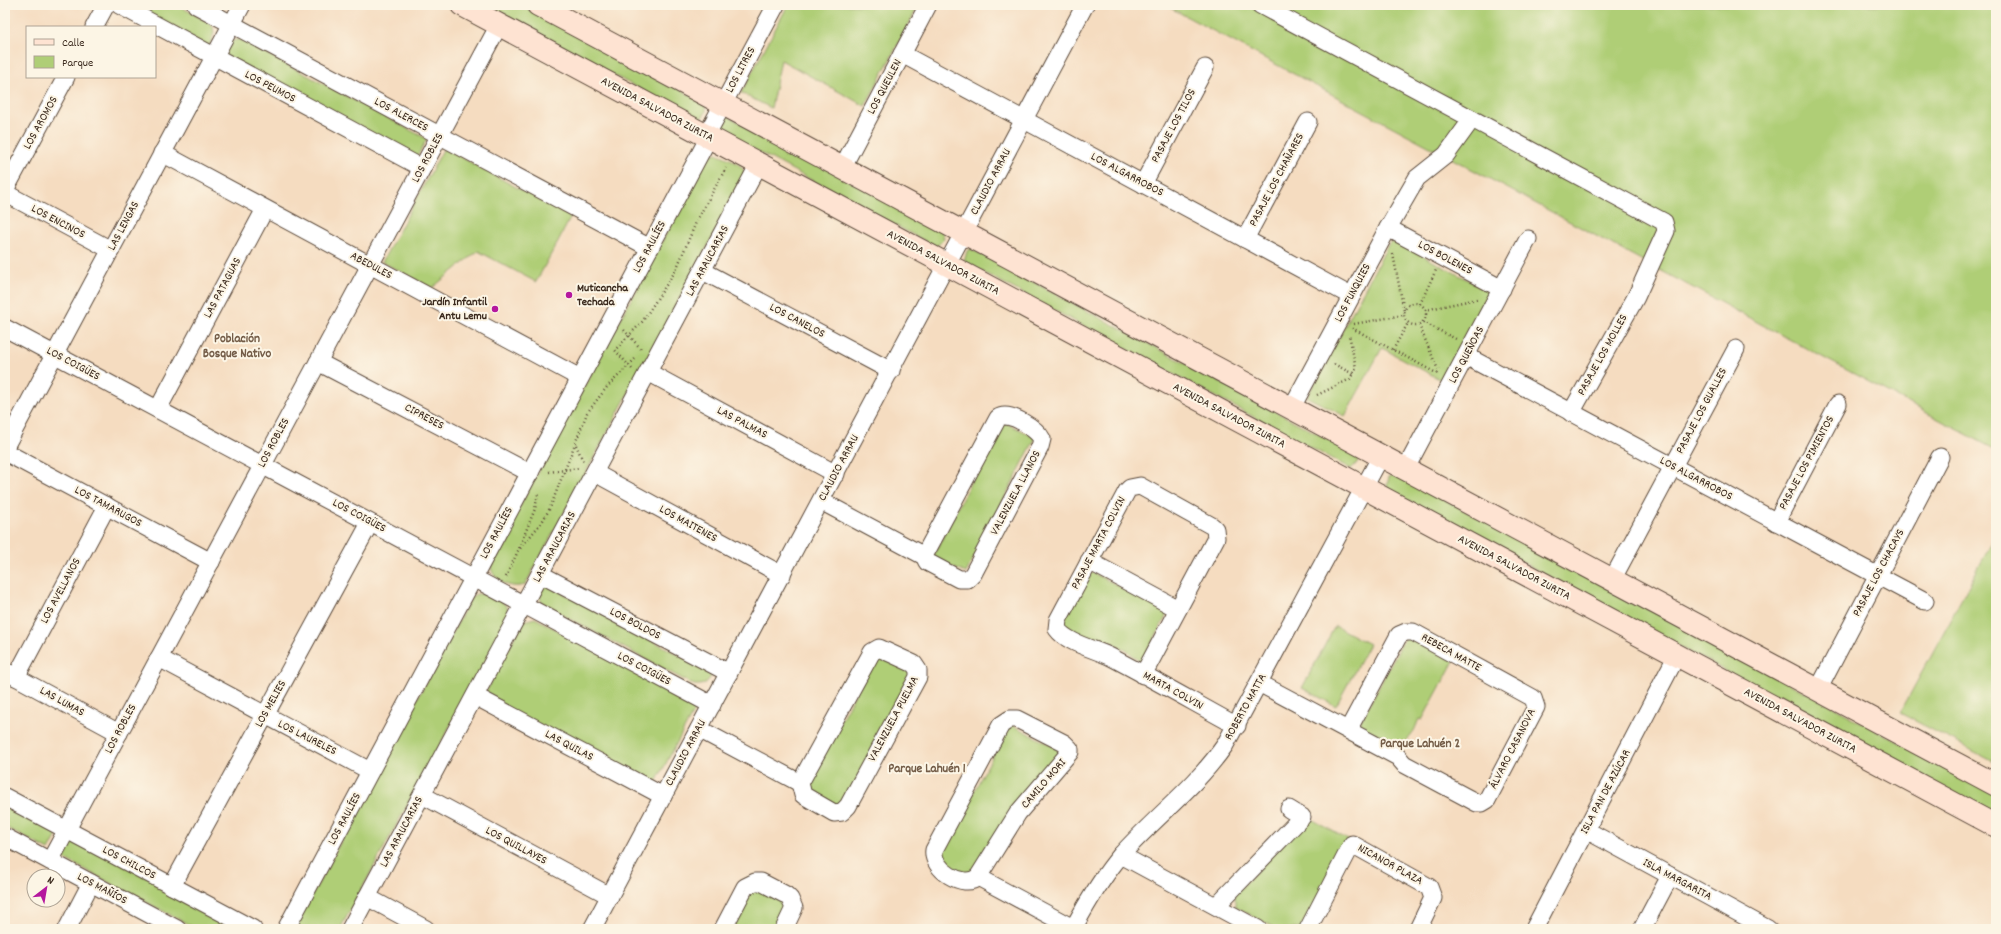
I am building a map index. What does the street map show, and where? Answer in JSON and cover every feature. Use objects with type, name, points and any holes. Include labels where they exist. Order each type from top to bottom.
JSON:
[{"type":"main road","name":"AVENIDA SALVADOR ZURITA","points":[[462,5],[1996,826]]},
{"type":"main road","points":[[538,5],[1996,785]]},
{"type":"street","points":[[95,26],[106,5]]},
{"type":"street","name":"LOS PEUMOS","points":[[119,5],[422,168]]},
{"type":"street","name":"LOS ALERCES","points":[[196,5],[650,248]]},
{"type":"street","name":"LAS LENGAS","points":[[5,447],[242,5]]},
{"type":"street","name":"LOS LITRES","points":[[707,136],[722,104],[776,5]]},
{"type":"street","name":"LOS QUEULEN","points":[[842,168],[928,5]]},
{"type":"street","name":"CLAUDIO ARRAU","points":[[592,929],[1085,5]]},
{"type":"street","name":"PASAJE LOS MOLLES","points":[[1260,5],[1664,222],[1666,231],[1636,297],[1571,412]]},
{"type":"street","name":"LOS ROBLES","points":[[50,861],[499,25]]},
{"type":"street","name":"LOS ALGARROBOS","points":[[902,54],[1351,296]]},
{"type":"street","name":"PASAJE LOS TILOS","points":[[1143,184],[1205,68]]},
{"type":"street","name":"LOS AROMOS","points":[[5,190],[65,78]]},
{"type":"street","name":"LOS FUNQUIES","points":[[1291,409],[1388,228],[1417,178],[1446,155],[1472,119]]},
{"type":"street","name":"PASAJE LOS CHAÑARES","points":[[1245,239],[1308,122]]},
{"type":"street","name":"LOS RAULÍES","points":[[286,929],[474,578],[535,473],[580,378],[650,248],[707,136]]},
{"type":"street","name":"ABEDULES","points":[[162,153],[580,378]]},
{"type":"street","name":"LAS ARAUCARIAS","points":[[350,929],[540,574],[590,470],[646,377],[760,164]]},
{"type":"street","name":"LOS ENCINOS","points":[[5,193],[111,250]]},
{"type":"street","name":"LAS PATAGUAS","points":[[158,409],[265,209]]},
{"type":"street","name":"LOS BOLENES","points":[[1388,228],[1443,257],[1501,292]]},
{"type":"street","name":"LOS QUEÑOAS","points":[[1405,470],[1528,240]]},
{"type":"street","name":"LOS CANELOS","points":[[703,271],[891,371]]},
{"type":"street","name":"LOS COIGÜES","points":[[5,328],[712,705]]},
{"type":"street","name":"PASAJE LOS GUALLES","points":[[1612,580],[1736,349]]},
{"type":"street","name":"LOS ALGARROBOS","points":[[1468,352],[1571,412],[1925,602]]},
{"type":"street","name":"CIPRESES","points":[[318,362],[535,473]]},
{"type":"street","name":"LAS PALMAS","points":[[646,377],[836,474]]},
{"type":"street","name":"PASAJE LOS PIMIENTOS","points":[[1776,522],[1838,404]]},
{"type":"street","name":"VALENZUELA LLANOS","points":[[821,501],[924,556],[926,562],[959,579],[968,580],[971,577],[1040,447],[1042,439],[1036,431],[1010,416],[1002,415],[998,418],[924,556]]},
{"type":"street","name":"LOS TAMARUGOS","points":[[5,452],[211,562]]},
{"type":"street","name":"ROBERTO MATTA","points":[[1073,928],[1098,886],[1121,855],[1208,768],[1236,726],[1380,456]]},
{"type":"street","name":"PASAJE LOS CHACAYS","points":[[1818,690],[1940,457]]},
{"type":"street","name":"LOS MAITENES","points":[[590,470],[782,575]]},
{"type":"street","name":"PASAJE MARTA COLVIN","points":[[1109,656],[1066,638],[1057,629],[1058,620],[1127,491],[1135,486],[1147,490],[1212,526],[1215,529],[1216,538],[1143,675]]},
{"type":"street","name":"LOS AVELLANOS","points":[[10,674],[107,506]]},
{"type":"street","name":"LOS MELIES","points":[[172,886],[370,523]]},
{"type":"street","points":[[1089,561],[1178,609]]},
{"type":"street","name":"LOS BOLDOS","points":[[540,574],[729,674]]},
{"type":"street","name":"REBECA MATTE","points":[[1348,730],[1399,635],[1406,632],[1413,632],[1533,698]]},
{"type":"street","name":"VALENZUELA PUELMA","points":[[883,648],[916,667],[918,677],[848,806],[842,812],[834,813],[803,795],[800,783],[874,650],[883,648]]},
{"type":"street","name":"ISLA PAN DE AZÚCAR","points":[[1534,929],[1677,655]]},
{"type":"street","name":"MARTA COLVIN","points":[[1109,656],[1236,726]]},
{"type":"street","name":"LOS LAURELES","points":[[159,658],[264,716],[370,771]]},
{"type":"street","name":"LAS LUMAS","points":[[10,674],[119,733]]},
{"type":"street","points":[[1259,683],[1348,730]]},
{"type":"street","name":"LAS QUILAS","points":[[475,696],[663,796]]},
{"type":"street","name":"ÁLVARO CASANOVA","points":[[1348,730],[1398,757],[1404,764],[1477,803],[1482,803],[1487,800],[1536,707],[1533,698]]},
{"type":"street","name":"CAMILO MORI","points":[[1010,719],[1017,719],[1064,743],[1070,749],[1070,752],[1018,813],[978,877],[973,882],[966,882],[941,869],[934,861],[934,850],[1001,725],[1010,719]]},
{"type":"street","points":[[700,729],[800,783]]},
{"type":"street","name":"LOS QUILLAYES","points":[[422,795],[610,896]]},
{"type":"street","name":"LOS CHILCOS","points":[[5,797],[253,929]]},
{"type":"street","points":[[1216,906],[1302,817],[1289,809]]},
{"type":"street","name":"ISLA MARGARITA","points":[[1586,830],[1670,876],[1748,924],[1768,929]]},
{"type":"street","name":"LOS MAÑÍOS","points":[[5,837],[177,929]]},
{"type":"street","name":"NICANOR PLAZA","points":[[1308,929],[1352,844],[1429,887],[1433,898],[1418,929]]},
{"type":"street","points":[[1121,855],[1258,929]]},
{"type":"street","points":[[1642,929],[1670,876]]},
{"type":"street","points":[[978,877],[1073,928]]},
{"type":"street","points":[[723,929],[746,887],[755,882],[761,882],[790,899],[794,908],[784,929]]},
{"type":"street","points":[[67,929],[91,883]]},
{"type":"street","points":[[368,897],[426,929]]},
{"type":"path","points":[[646,377],[629,365],[615,350],[630,336],[652,308],[676,270],[704,205],[728,164]]},
{"type":"path","points":[[1388,228],[1404,313],[1408,323],[1413,326],[1419,325],[1423,322],[1426,316],[1425,310],[1420,304]]},
{"type":"path","points":[[1420,304],[1443,257]]},
{"type":"path","points":[[1425,310],[1501,292]]},
{"type":"path","points":[[1348,326],[1404,313],[1410,304],[1420,304]]},
{"type":"path","points":[[518,551],[542,522],[550,508],[587,413],[607,387],[644,351],[612,319]]},
{"type":"path","points":[[1423,322],[1468,352]]},
{"type":"path","points":[[1393,350],[1408,323]]},
{"type":"path","points":[[1348,326],[1440,374],[1419,325]]},
{"type":"path","points":[[1312,398],[1350,379],[1356,368],[1348,326]]},
{"type":"path","points":[[1319,356],[1353,374]]},
{"type":"path","points":[[575,444],[590,470]]},
{"type":"path","points":[[499,591],[518,551],[535,509],[535,473],[566,469],[590,470]]},
{"type":"green space","points":[[126,5],[177,5],[209,22],[213,27],[214,33],[208,49]]},
{"type":"green space","points":[[480,5],[521,5],[705,103],[705,113],[699,120]]},
{"type":"green space","points":[[788,5],[919,5],[865,106],[781,60],[771,108],[741,93]]},
{"type":"green space","points":[[1165,5],[1996,5],[1996,450]]},
{"type":"green space","points":[[239,39],[427,139],[415,160],[222,56],[230,42]]},
{"type":"green space","points":[[727,116],[942,230],[944,239],[936,247],[718,130],[718,125]]},
{"type":"green space","points":[[444,148],[571,217],[536,282],[478,251],[432,288],[382,262]]},
{"type":"green space","points":[[716,153],[739,165],[744,172],[745,177],[525,585],[512,586],[500,582],[493,573],[491,560],[708,156]]},
{"type":"green space","points":[[1392,242],[1397,242],[1483,288],[1487,292],[1486,299],[1443,381],[1382,348],[1345,416],[1307,397],[1388,245]]},
{"type":"green space","points":[[971,249],[1359,456],[1357,463],[1351,469],[964,262],[967,251]]},
{"type":"green space","points":[[1001,421],[1036,437],[966,573],[932,559]]},
{"type":"green space","points":[[1396,474],[1996,794],[1996,816],[1388,490],[1387,485],[1389,477]]},
{"type":"green space","points":[[1996,535],[1996,763],[1900,713]]},
{"type":"green space","points":[[1089,571],[1169,611],[1141,663],[1129,652],[1109,641],[1104,648],[1065,632],[1062,622]]},
{"type":"green space","points":[[544,583],[713,673],[706,683],[694,685],[542,604],[539,594]]},
{"type":"green space","points":[[476,594],[487,595],[504,603],[509,613],[508,619],[340,929],[294,929],[471,598]]},
{"type":"green space","points":[[535,618],[690,702],[693,706],[694,711],[656,782],[652,785],[489,699],[486,692],[523,621]]},
{"type":"green space","points":[[1335,626],[1369,644],[1336,706],[1302,688]]},
{"type":"green space","points":[[1406,636],[1454,661],[1422,720],[1419,719],[1408,739],[1397,743],[1378,737],[1359,724]]},
{"type":"green space","points":[[878,653],[914,673],[842,808],[810,794],[806,782]]},
{"type":"green space","points":[[1010,724],[1062,751],[975,875],[966,878],[938,858]]},
{"type":"green space","points":[[5,801],[60,830],[49,850],[5,827]]},
{"type":"green space","points":[[1308,817],[1350,841],[1304,929],[1277,929],[1235,907],[1235,894]]},
{"type":"green space","points":[[74,837],[246,929],[197,929],[63,858]]},
{"type":"green space","points":[[754,887],[788,903],[778,929],[729,929]]},
{"type":"place","name":"Muticancha Techada","points":[[569,295]]},
{"type":"place","name":"Jardín Infantil Antu Lemu","points":[[495,309]]},
{"type":"district","name":"Población Bosque Nativo","points":[[237,346]]},
{"type":"district","name":"Parque Lahuén 2","points":[[1420,744]]},
{"type":"district","name":"Parque Lahuén 1","points":[[927,769]]}]
